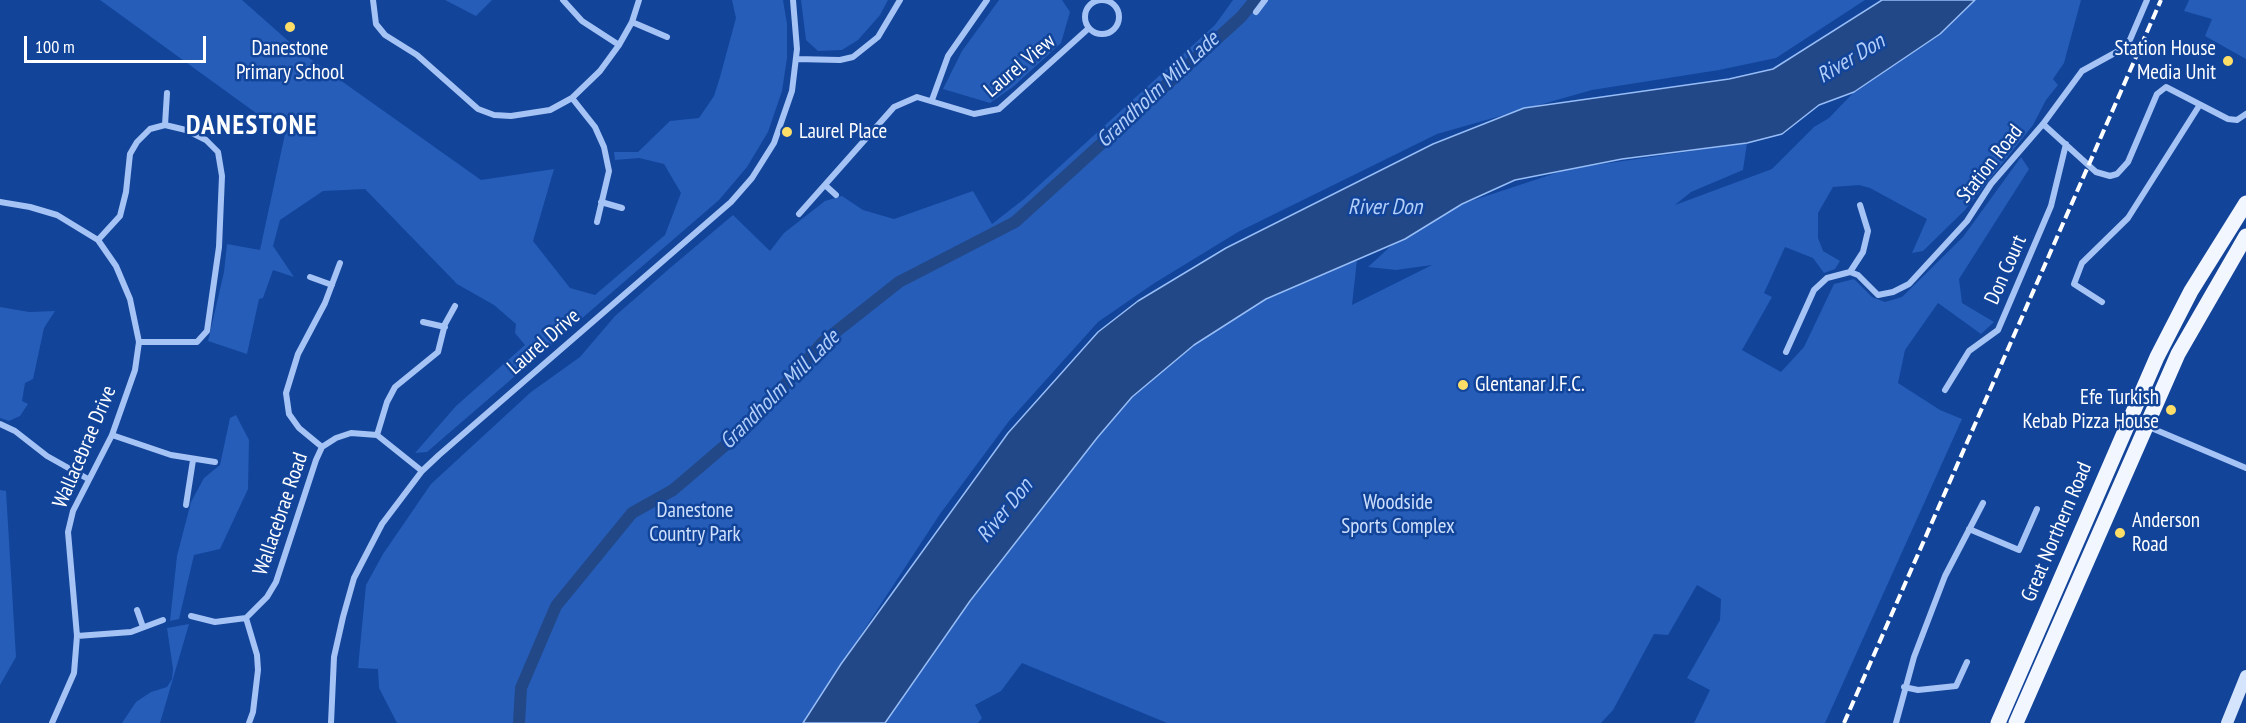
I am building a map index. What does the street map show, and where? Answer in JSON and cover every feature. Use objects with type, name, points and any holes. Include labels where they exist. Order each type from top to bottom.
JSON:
[{"type":"main road","name":"Great Northern Road","points":[[1998,723],[2129,418],[2191,291],[2246,203]]},
{"type":"main road","name":"Great Northern Road","points":[[2016,723],[2178,354],[2246,236]]},
{"type":"street","points":[[373,0],[376,24],[385,35],[417,55],[478,109],[494,115],[511,116],[550,110],[572,98],[600,71],[619,45],[632,21],[639,0]]},
{"type":"street","points":[[563,0],[582,21],[619,45]]},
{"type":"street","name":"Laurel Drive","points":[[331,723],[334,657],[354,578],[382,524],[422,471],[731,202],[752,178],[774,143],[792,91],[796,59],[793,0]]},
{"type":"street","points":[[796,59],[840,60],[853,57],[878,37],[900,0]]},
{"type":"street","points":[[932,100],[948,56],[987,0]]},
{"type":"street","points":[[1101,0],[1114,5],[1118,15],[1113,29],[1104,34],[1089,28],[1085,15],[1092,3],[1101,0]]},
{"type":"street","points":[[1256,12],[1265,0]]},
{"type":"street","points":[[2043,124],[2082,71],[2122,49],[2129,42],[2147,0]]},
{"type":"street","points":[[632,21],[667,38]]},
{"type":"street","name":"Laurel View","points":[[799,214],[894,107],[917,97],[974,114],[999,110],[1089,28]]},
{"type":"street","name":"Station Road","points":[[1850,272],[1858,275],[1878,295],[1893,292],[1909,284],[1967,221],[1991,184],[2043,124],[2100,174],[2113,176],[2128,162],[2154,99],[2166,87],[2199,106],[2232,120],[2246,114]]},
{"type":"street","points":[[165,125],[167,93]]},
{"type":"street","points":[[572,98],[595,127],[604,147],[609,171],[597,222]]},
{"type":"street","points":[[2102,302],[2074,284],[2082,263],[2128,218],[2199,106]]},
{"type":"street","points":[[98,240],[120,216],[126,192],[130,154],[137,142],[150,129],[165,125],[186,130],[206,140],[218,152],[222,176],[219,247],[207,331],[197,342],[139,342]]},
{"type":"street","name":"Don Court","points":[[1945,390],[1969,351],[1998,330],[2051,206],[2066,144]]},
{"type":"street","points":[[825,185],[836,195]]},
{"type":"street","name":"Wallacebrae Drive","points":[[0,202],[57,215],[98,240],[116,266],[130,299],[139,342],[135,370],[112,435],[73,511],[68,532],[76,636]]},
{"type":"street","points":[[601,202],[622,208]]},
{"type":"street","points":[[1786,352],[1814,291],[1827,278],[1850,272],[1863,252],[1868,231],[1860,206]]},
{"type":"street","name":"Wallacebrae Road","points":[[322,447],[299,428],[289,414],[286,393],[298,354],[332,285],[340,263]]},
{"type":"street","points":[[310,277],[332,285]]},
{"type":"street","points":[[422,471],[377,435],[387,402],[395,387],[438,351],[445,327],[455,306]]},
{"type":"street","points":[[423,322],[445,327]]},
{"type":"street","points":[[2129,418],[2246,468]]},
{"type":"street","points":[[0,424],[15,431],[47,456],[88,479]]},
{"type":"street","name":"Wallacebrae Road","points":[[246,618],[267,597],[276,582],[322,447],[336,438],[351,433],[377,435]]},
{"type":"street","points":[[112,435],[171,455],[215,462]]},
{"type":"street","points":[[186,506],[194,460]]},
{"type":"street","points":[[1896,723],[1904,687],[1945,576],[1983,503]]},
{"type":"street","points":[[1969,529],[2019,550],[2037,510]]},
{"type":"street","points":[[137,610],[143,627]]},
{"type":"street","points":[[191,616],[214,622],[246,618],[257,656],[253,712],[249,723]]},
{"type":"street","points":[[52,723],[74,673],[76,636],[131,632],[163,620]]},
{"type":"street","points":[[1904,687],[1918,690],[1956,686],[1967,662]]},
{"type":"street","points":[[2227,723],[2246,676]]},
{"type":"green space","points":[[100,0],[242,0],[302,53],[481,180],[554,169],[533,241],[570,288],[595,295],[665,235],[681,193],[664,164],[639,158],[615,160],[614,152],[638,152],[670,121],[699,118],[714,96],[720,77],[736,18],[732,0],[783,0],[787,24],[787,58],[782,91],[768,132],[747,167],[719,200],[427,452],[415,453],[456,406],[525,345],[515,333],[516,324],[494,305],[457,284],[365,189],[323,191],[280,220],[273,246],[294,277],[273,270],[263,298],[259,299],[247,354],[208,341],[224,272],[227,244],[260,250],[285,134]]},
{"type":"green space","points":[[445,0],[492,0],[476,16]]},
{"type":"green space","points":[[801,0],[888,0],[880,15],[858,40],[842,50],[818,51],[806,40]]},
{"type":"green space","points":[[999,0],[1062,0],[1070,12],[1061,43],[1014,86],[990,103],[943,89],[962,51]]},
{"type":"green space","name":"Danestone Country Park","points":[[1233,0],[1865,0],[1776,58],[1719,70],[1592,90],[1437,134],[1238,232],[1153,284],[1098,322],[1009,421],[940,514],[803,723],[397,723],[379,688],[378,669],[358,668],[366,585],[383,554],[431,484],[531,392],[580,357],[615,316],[670,268],[733,215],[770,251],[784,233],[825,201],[842,196],[863,210],[894,219],[973,191],[992,224],[1024,199],[1215,25]]},
{"type":"green space","name":"Woodside Sports Complex","points":[[1975,0],[2081,0],[2064,63],[2053,79],[2058,85],[2046,100],[2033,125],[1965,210],[1923,251],[1912,253],[1927,219],[1870,188],[1859,185],[1833,187],[1818,213],[1818,238],[1823,251],[1840,261],[1835,269],[1824,273],[1813,258],[1785,247],[1764,293],[1772,297],[1742,350],[1781,372],[1804,347],[1834,284],[1854,279],[1872,297],[1885,302],[1902,297],[1963,237],[2021,157],[2029,169],[1959,279],[1962,303],[1994,322],[1981,334],[1938,303],[1905,350],[1898,383],[1940,410],[1962,419],[1825,723],[1694,723],[1710,690],[1687,678],[1720,620],[1721,599],[1697,585],[1668,635],[1654,634],[1613,710],[1601,723],[1167,723],[1022,663],[1001,691],[975,705],[982,718],[978,723],[885,723],[970,601],[1097,438],[1132,397],[1194,345],[1266,299],[1357,260],[1352,305],[1432,265],[1396,270],[1368,267],[1392,245],[1462,204],[1568,169],[1747,143],[1743,170],[1691,192],[1675,205],[1772,169],[1814,127],[1829,118],[1854,92],[1940,34]]},
{"type":"green space","points":[[2189,0],[2246,0],[2246,59],[2205,36],[2212,19],[2184,11]]},
{"type":"green space","points":[[0,307],[29,312],[55,311],[44,328],[33,379],[25,383],[22,401],[28,404],[20,416],[9,421],[0,418]]},
{"type":"green space","points":[[236,415],[249,440],[248,489],[220,549],[194,555],[179,619],[170,621],[177,556],[191,502],[204,478],[220,465],[230,418]]},
{"type":"green space","points":[[0,490],[6,491],[16,657],[0,685]]},
{"type":"green space","points":[[189,624],[160,723],[122,723],[136,702],[151,692],[167,687],[172,679],[173,669],[167,628]]},
{"type":"water","name":"River Don","points":[[1882,0],[1975,0],[1940,34],[1854,92],[1819,105],[1782,134],[1747,143],[1622,159],[1515,180],[1462,204],[1405,239],[1266,299],[1194,345],[1132,397],[1097,438],[970,601],[885,723],[803,723],[841,664],[1008,433],[1098,332],[1138,301],[1226,248],[1433,144],[1524,108],[1729,79],[1773,69]]},
{"type":"waterway","name":"Grandholm Mill Lade","points":[[519,723],[521,688],[556,606],[632,513],[673,490],[749,425],[823,342],[899,282],[1015,222],[1241,17],[1255,0]]},
{"type":"railway","points":[[1844,723],[2161,0]]},
{"type":"place","name":"Danestone Primary School","points":[[290,27]]},
{"type":"place","name":"Station House Media Unit","points":[[2228,61]]},
{"type":"place","name":"Laurel Place","points":[[787,132]]},
{"type":"place","name":"Glentanar J.F.C.","points":[[1463,385]]},
{"type":"place","name":"Efe Turkish Kebab Pizza House","points":[[2171,410]]},
{"type":"place","name":"Anderson Road","points":[[2120,533]]},
{"type":"district","name":"DANESTONE","points":[[252,126]]}]
